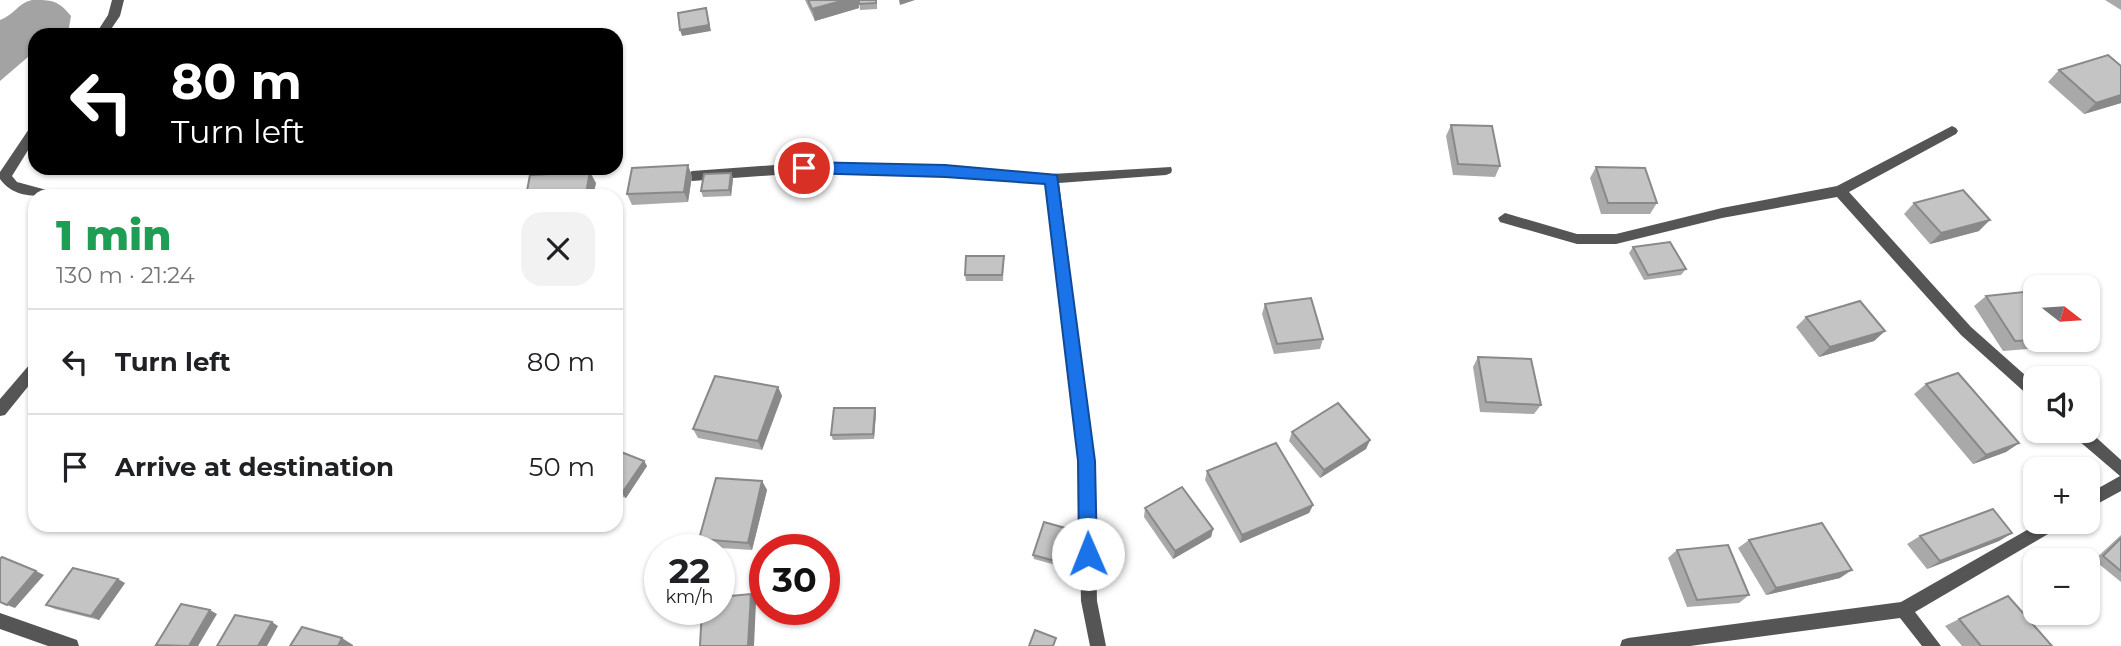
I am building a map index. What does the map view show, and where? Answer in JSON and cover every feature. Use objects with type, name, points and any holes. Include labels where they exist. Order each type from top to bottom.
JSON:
[{"type":"street","points":[[106,28],[114,16],[118,0]]},
{"type":"street","points":[[1505,218],[1577,239],[1616,239],[1722,213],[1840,191],[1952,131]]},
{"type":"street","points":[[28,141],[5,176],[13,186],[28,190]]},
{"type":"street","points":[[692,176],[804,168],[945,171],[1052,179],[1166,170]]},
{"type":"street","points":[[1052,179],[1086,461],[1088,601],[1098,646]]},
{"type":"street","points":[[1840,191],[1966,331],[2023,382]]},
{"type":"street","points":[[0,410],[28,376]]},
{"type":"street","points":[[2091,443],[2121,470]]},
{"type":"street","points":[[2100,495],[2121,483]]},
{"type":"street","points":[[1628,646],[1903,610],[2034,534]]},
{"type":"street","points":[[1903,610],[1933,646]]},
{"type":"street","points":[[0,621],[71,646]]},
{"type":"shaded area","points":[[32,0],[58,4],[71,16],[69,28],[28,28],[28,57],[0,81],[0,20]]},
{"type":"building","points":[[808,0],[845,0],[812,9]]},
{"type":"building","points":[[859,0],[876,0],[876,3],[859,4]]},
{"type":"building","points":[[706,8],[709,25],[680,30],[678,13]]},
{"type":"building","points":[[2108,55],[2121,66],[2121,95],[2096,103],[2059,70]]},
{"type":"building","points":[[1451,125],[1492,126],[1500,166],[1458,164]]},
{"type":"building","points":[[688,165],[684,192],[627,194],[632,168]]},
{"type":"building","points":[[1596,167],[1645,168],[1657,203],[1608,203]]},
{"type":"building","points":[[731,173],[729,190],[701,191],[704,174]]},
{"type":"building","points":[[530,175],[589,175],[587,189],[527,189]]},
{"type":"building","points":[[1963,190],[1990,220],[1941,233],[1914,203]]},
{"type":"building","points":[[1670,242],[1686,269],[1648,275],[1633,247]]},
{"type":"building","points":[[966,256],[1004,256],[1002,275],[965,275]]},
{"type":"building","points":[[2023,292],[2023,341],[2015,341],[1986,296]]},
{"type":"building","points":[[1311,298],[1323,339],[1277,344],[1265,304]]},
{"type":"building","points":[[1860,301],[1885,331],[1830,347],[1806,317]]},
{"type":"building","points":[[1478,357],[1531,359],[1541,405],[1486,402]]},
{"type":"building","points":[[1958,373],[2019,443],[1986,455],[1926,384]]},
{"type":"building","points":[[715,376],[778,387],[758,441],[693,429]]},
{"type":"building","points":[[1338,403],[1370,440],[1324,470],[1292,432]]},
{"type":"building","points":[[834,408],[875,408],[873,434],[831,435]]},
{"type":"building","points":[[1276,443],[1313,505],[1242,535],[1207,471]]},
{"type":"building","points":[[623,453],[644,461],[623,492]]},
{"type":"building","points":[[716,478],[762,481],[748,543],[735,542],[735,534],[700,534]]},
{"type":"building","points":[[1182,487],[1213,529],[1175,551],[1145,508]]},
{"type":"building","points":[[1993,509],[2012,533],[1940,561],[1920,536]]},
{"type":"building","points":[[1044,522],[1083,533],[1074,566],[1033,555]]},
{"type":"building","points":[[1822,523],[1852,570],[1776,588],[1749,540]]},
{"type":"building","points":[[2121,538],[2121,571],[2103,556]]},
{"type":"building","points":[[1728,545],[1749,595],[1697,600],[1677,550]]},
{"type":"building","points":[[2,557],[36,571],[7,605],[0,602]]},
{"type":"building","points":[[73,568],[118,579],[91,616],[46,605]]},
{"type":"building","points":[[749,594],[748,646],[700,646],[701,625],[735,625],[735,596]]},
{"type":"building","points":[[2008,596],[2023,613],[2023,625],[2034,625],[2052,646],[1981,646],[1959,619]]},
{"type":"building","points":[[181,604],[210,610],[189,646],[156,645]]},
{"type":"building","points":[[235,615],[272,622],[258,646],[217,646]]},
{"type":"building","points":[[302,627],[342,638],[338,646],[290,646]]},
{"type":"building","points":[[1035,630],[1056,638],[1053,646],[1029,646]]},
{"type":"route","points":[[804,168],[945,171],[1052,179],[1086,461],[1088,554]]}]
